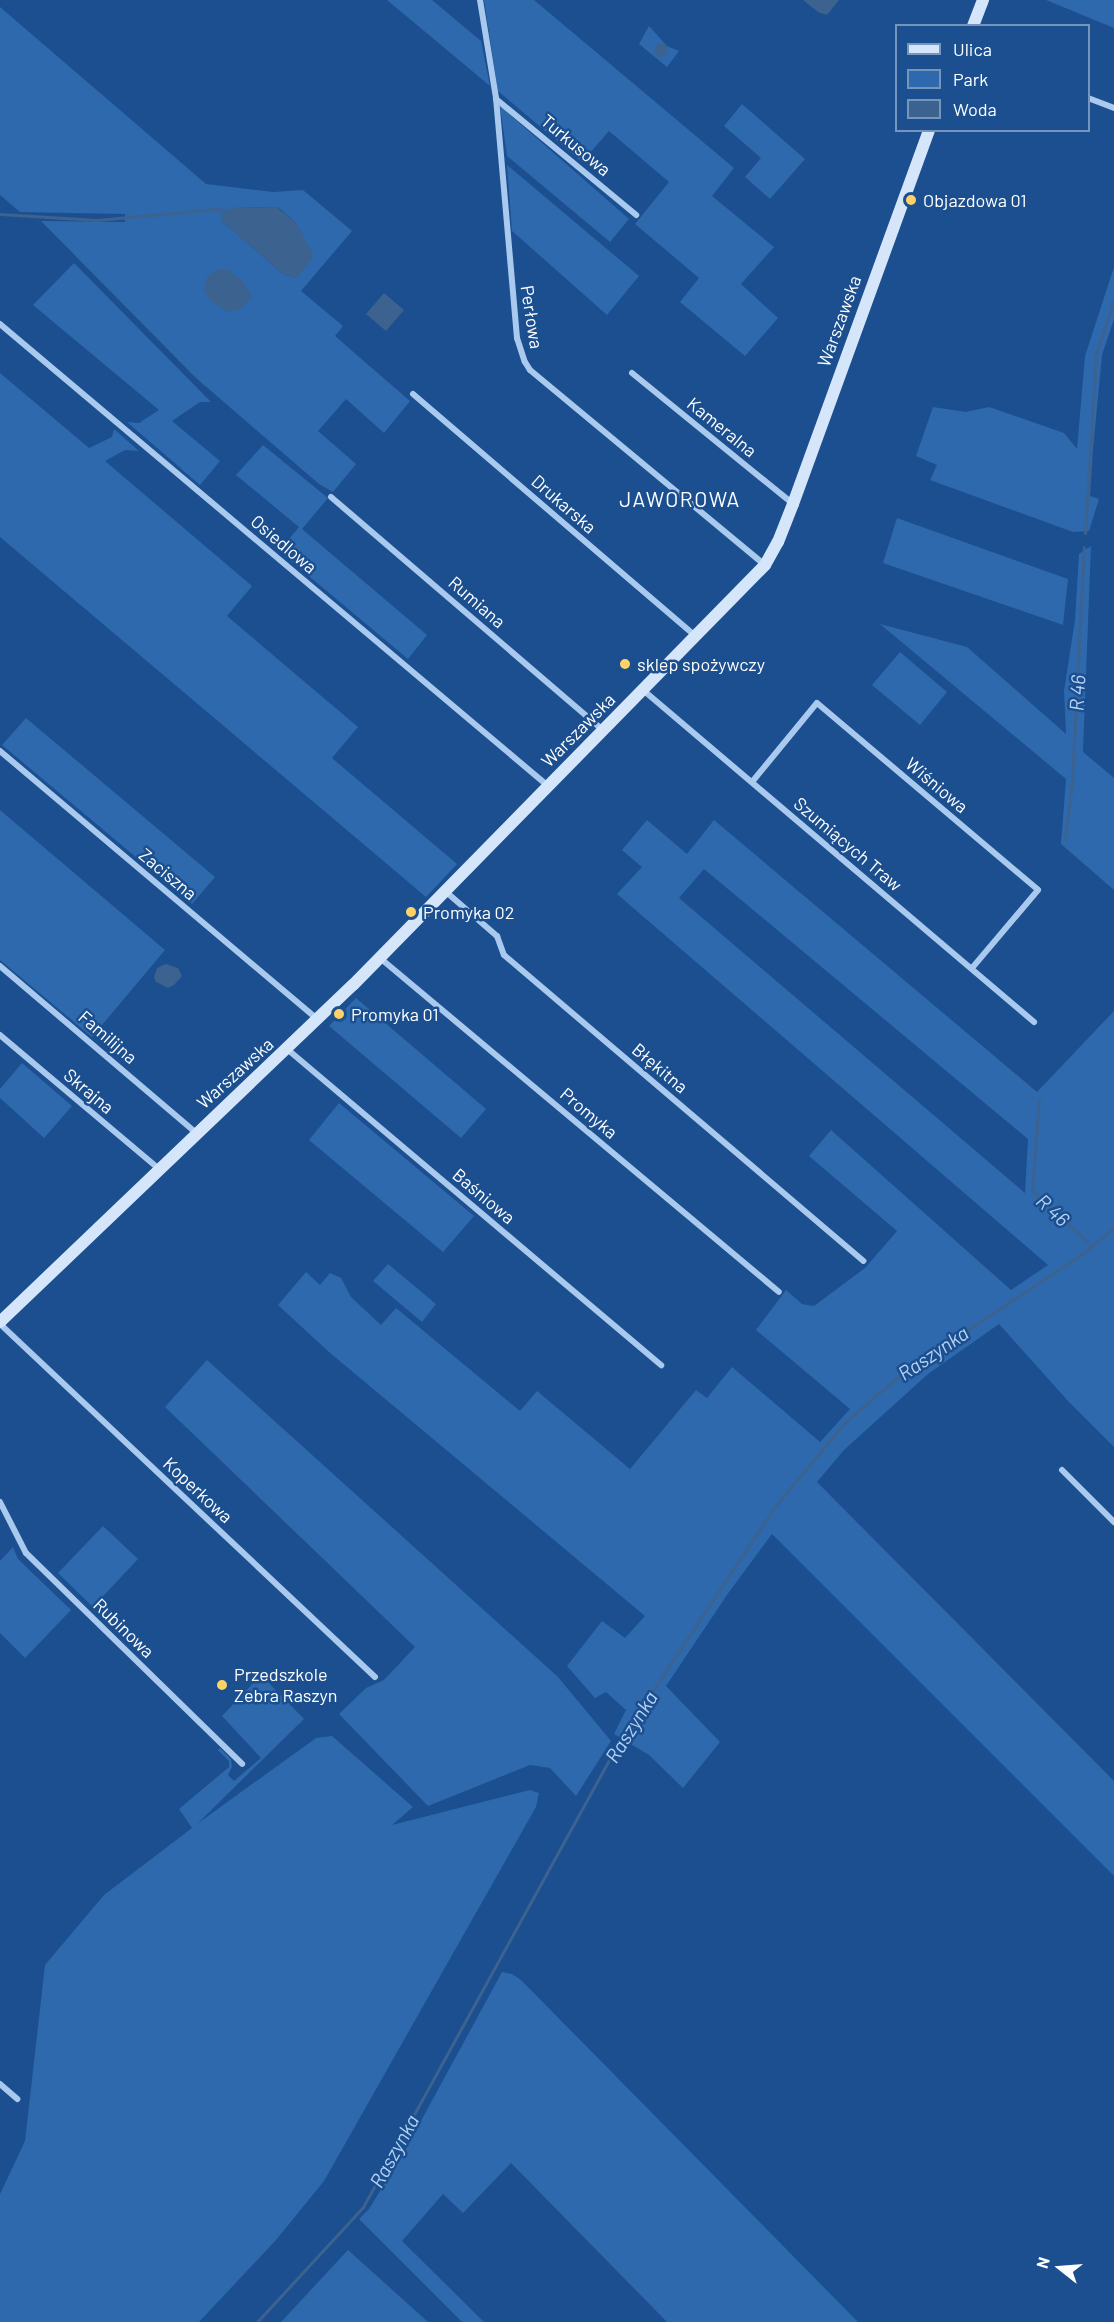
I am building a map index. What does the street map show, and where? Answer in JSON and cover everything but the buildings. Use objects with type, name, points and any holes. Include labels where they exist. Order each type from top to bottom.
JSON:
[{"type":"street","name":"Perłowa","points":[[480,0],[496,98],[513,308],[520,352],[525,362],[530,370],[765,565]]},
{"type":"street","points":[[974,24],[983,0]]},
{"type":"street","name":"Turkusowa","points":[[496,98],[636,215]]},
{"type":"street","points":[[1090,98],[1114,108]]},
{"type":"street","name":"Warszawska","points":[[0,1323],[81,1242],[287,1049],[380,958],[765,565],[778,542],[793,504],[928,132]]},
{"type":"street","name":"Osiedlowa","points":[[0,324],[548,786]]},
{"type":"street","name":"Kameralna","points":[[632,373],[793,504]]},
{"type":"street","name":"Drukarska","points":[[412,394],[696,637]]},
{"type":"street","name":"Rumiana","points":[[331,497],[603,730]]},
{"type":"street","name":"Szumiących Traw","points":[[643,690],[1034,1022]]},
{"type":"street","name":"Wiśniowa","points":[[752,782],[817,703],[1038,890],[972,968]]},
{"type":"street","name":"Zaciszna","points":[[0,752],[317,1020]]},
{"type":"street","name":"Błękitna","points":[[445,891],[496,936],[504,955],[864,1261]]},
{"type":"street","name":"Promyka","points":[[380,958],[779,1292]]},
{"type":"street","name":"Familijna","points":[[0,966],[196,1133]]},
{"type":"street","name":"Skrajna","points":[[0,1035],[159,1169]]},
{"type":"street","name":"Baśniowa","points":[[287,1049],[661,1365]]},
{"type":"street","name":"Koperkowa","points":[[0,1323],[375,1677]]},
{"type":"street","points":[[1062,1470],[1114,1522]]},
{"type":"street","name":"Rubinowa","points":[[0,1502],[26,1553],[242,1764]]},
{"type":"street","points":[[0,2084],[17,2098]]},
{"type":"green space","points":[[387,0],[432,0],[481,41],[490,86]]},
{"type":"green space","points":[[484,0],[534,0],[734,168],[712,196],[774,247],[741,284],[778,318],[745,356],[680,302],[699,278],[635,224],[669,182],[609,131],[582,162],[498,91]]},
{"type":"green space","points":[[1046,0],[1114,0],[1114,28]]},
{"type":"green space","points":[[0,7],[206,184],[273,192],[303,190],[352,231],[301,291],[343,326],[335,336],[410,401],[384,433],[346,399],[318,431],[356,464],[333,492],[319,484],[196,378],[41,221],[125,222],[125,214],[20,212],[0,195]],"holes":[[[278,207],[297,224],[297,278],[283,274],[222,221],[233,208]]]},
{"type":"green space","points":[[649,26],[667,46],[679,51],[667,67],[639,44]]},
{"type":"green space","points":[[742,104],[805,159],[770,199],[745,177],[761,158],[724,126]]},
{"type":"green space","points":[[500,106],[629,219],[610,242],[507,156]]},
{"type":"green space","points":[[507,165],[639,276],[607,315],[512,231]]},
{"type":"green space","points":[[74,263],[211,402],[200,402],[172,421],[220,461],[200,485],[127,422],[139,423],[159,410],[33,305]]},
{"type":"green space","points":[[1114,267],[1114,319],[1102,355],[1093,449],[1090,496],[1099,499],[1089,531],[1073,532],[930,480],[937,465],[916,456],[933,407],[966,412],[989,407],[1064,433],[1077,449],[1085,356]]},
{"type":"green space","points":[[0,373],[89,448],[112,437],[114,429],[139,451],[125,450],[105,461],[252,586],[227,616],[358,727],[332,758],[457,864],[426,897],[0,537]]},
{"type":"green space","points":[[263,445],[328,498],[302,529],[427,635],[408,659],[279,551],[299,527],[236,475]]},
{"type":"green space","points":[[897,518],[1068,579],[1063,625],[883,563]]},
{"type":"green space","points":[[1091,546],[1083,752],[1114,778],[1114,890],[1061,844],[1066,779],[880,624],[967,647],[1066,734],[1064,691],[1075,620],[1079,554]]},
{"type":"green space","points":[[900,652],[947,692],[920,725],[872,685]]},
{"type":"green space","points":[[26,718],[215,877],[192,904],[2,745]]},
{"type":"green space","points":[[0,810],[165,950],[92,1037],[0,960]]},
{"type":"green space","points":[[647,820],[687,854],[714,820],[1037,1092],[1114,1011],[1114,1447],[1069,1402],[999,1324],[928,1374],[844,1450],[817,1482],[1114,1781],[1114,1876],[772,1534],[729,1592],[666,1686],[720,1742],[683,1788],[649,1755],[614,1734],[626,1710],[606,1692],[595,1698],[567,1666],[602,1621],[625,1638],[645,1616],[329,1352],[278,1305],[306,1272],[320,1285],[330,1273],[341,1278],[351,1297],[381,1325],[396,1308],[520,1411],[537,1391],[630,1469],[696,1390],[707,1398],[732,1367],[820,1442],[850,1409],[756,1330],[786,1290],[802,1304],[814,1306],[865,1268],[897,1231],[809,1156],[831,1130],[1011,1290],[1048,1265],[617,894],[642,867],[622,850]],"holes":[[[704,869],[1028,1139],[1025,1193],[679,898]]]},
{"type":"green space","points":[[356,998],[486,1109],[461,1138],[329,1026]]},
{"type":"green space","points":[[22,1063],[72,1106],[44,1138],[0,1098],[0,1089]]},
{"type":"green space","points":[[339,1103],[474,1216],[443,1252],[309,1140]]},
{"type":"green space","points":[[388,1264],[436,1304],[422,1322],[373,1281]]},
{"type":"green space","points":[[207,1360],[558,1677],[611,1741],[576,1796],[550,1768],[530,1765],[428,1806],[339,1714],[366,1688],[384,1680],[415,1647],[165,1407]]},
{"type":"green space","points":[[103,1526],[138,1559],[93,1607],[58,1573]]},
{"type":"green space","points":[[13,1547],[18,1559],[71,1610],[25,1658],[0,1633],[0,1561]]},
{"type":"green space","points":[[261,1675],[304,1719],[197,1824],[316,1738],[332,1736],[413,1807],[392,1825],[530,1790],[539,1793],[536,1807],[324,2181],[276,2240],[199,2322],[0,2322],[0,2194],[25,2141],[45,1965],[104,1895],[192,1828],[179,1809],[229,1767],[229,1761],[218,1750],[220,1748],[231,1759],[232,1767],[228,1775],[234,1781],[261,1758],[222,1716]]},
{"type":"green space","points":[[502,1972],[512,1974],[521,1980],[858,2322],[667,2322],[511,2163],[463,2213],[443,2194],[402,2241],[484,2322],[462,2322],[359,2219],[369,2209],[404,2152]]},
{"type":"green space","points":[[348,2250],[428,2322],[281,2322]]},
{"type":"water","points":[[803,0],[839,0],[827,15],[818,12]]},
{"type":"water","points":[[661,43],[666,45],[668,50],[666,55],[661,57],[656,55],[654,50],[656,45]]},
{"type":"water","points":[[277,207],[297,224],[314,256],[297,278],[283,274],[222,221],[221,214],[233,208]]},
{"type":"water","points":[[217,269],[229,270],[243,282],[252,296],[241,309],[228,312],[211,301],[204,290],[207,277]]},
{"type":"water","points":[[384,293],[404,310],[386,331],[366,314]]},
{"type":"water","points":[[166,964],[178,968],[182,976],[168,988],[156,982],[154,977],[157,968]]},
{"type":"waterway","points":[[0,214],[97,220],[214,209],[228,210]]},
{"type":"waterway","name":"R 46","points":[[1085,533],[1096,353],[1114,300]]},
{"type":"waterway","name":"R 46","points":[[1065,839],[1072,782],[1084,547]]},
{"type":"waterway","name":"R 46","points":[[1039,1100],[1032,1190],[1088,1243]]},
{"type":"waterway","name":"Raszynka","points":[[257,2322],[363,2207],[620,1740],[777,1504],[845,1422],[901,1374],[1078,1257],[1114,1228]]},
{"type":"place","name":"Objazdowa 01","points":[[911,200]]},
{"type":"place","name":"sklep spożywczy","points":[[625,664]]},
{"type":"place","name":"Promyka 02","points":[[411,912]]},
{"type":"place","name":"Promyka 01","points":[[339,1014]]},
{"type":"place","name":"Przedszkole Zebra Raszyn","points":[[222,1685]]},
{"type":"district","name":"JAWOROWA","points":[[680,499]]}]
